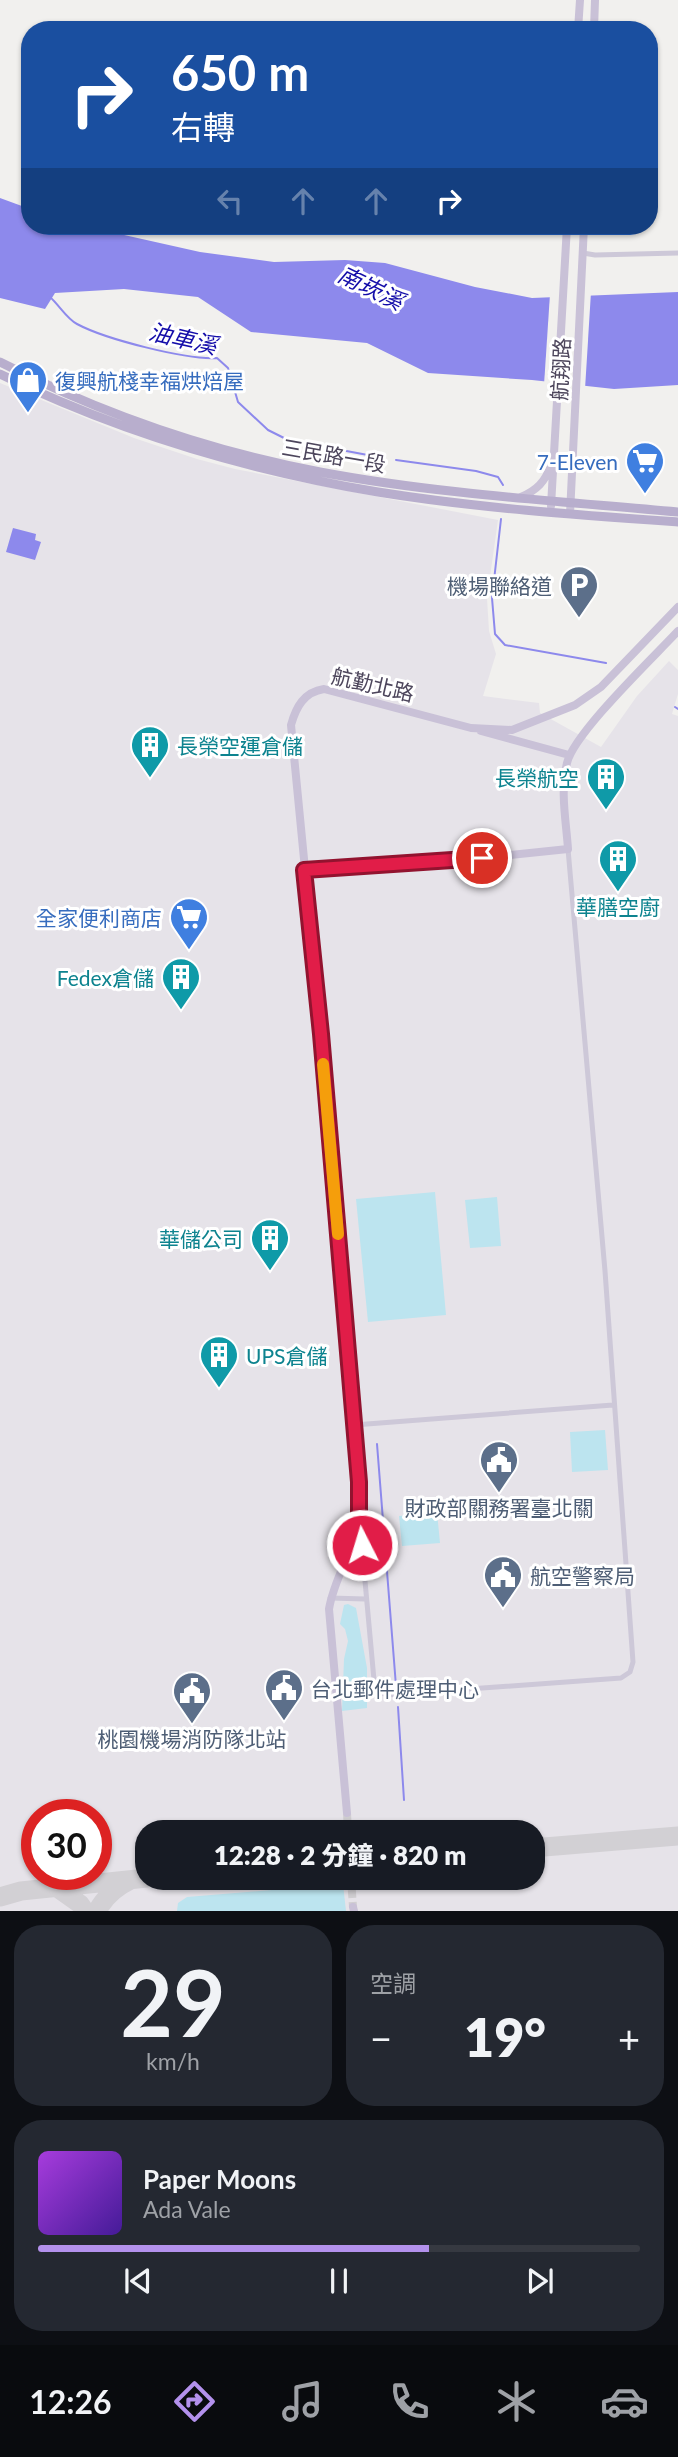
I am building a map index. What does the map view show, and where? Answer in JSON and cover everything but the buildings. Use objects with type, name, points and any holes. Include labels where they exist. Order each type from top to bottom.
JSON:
[{"type":"main road","name":"三民路一段","points":[[0,362],[132,419],[258,458],[380,482],[678,512]]},
{"type":"main road","name":"三民路一段","points":[[0,373],[77,408],[179,445],[297,476],[380,492],[551,513],[678,523]]},
{"type":"street","points":[[579,21],[580,0]]},
{"type":"street","points":[[594,21],[595,0]]},
{"type":"street","name":"航翔路","points":[[551,513],[567,235]]},
{"type":"street","name":"航翔路","points":[[570,514],[584,235]]},
{"type":"street","points":[[583,257],[678,253]]},
{"type":"street","points":[[521,498],[534,492],[543,482],[554,456]]},
{"type":"street","name":"航勤北路","points":[[347,1813],[329,1619],[332,1588],[353,1544],[359,1522],[359,1482],[322,1045],[291,725],[294,714],[313,690],[336,690],[471,728],[512,730],[575,705],[601,687],[678,607]]},
{"type":"street","points":[[359,1522],[374,1680],[378,1689],[386,1695],[621,1678],[630,1672],[633,1662],[605,1271],[563,786],[569,755],[587,729],[678,631]]},
{"type":"street","points":[[471,728],[569,755]]},
{"type":"street","points":[[304,870],[469,859],[568,849]]},
{"type":"street","points":[[354,1425],[613,1405]]},
{"type":"street","points":[[330,1598],[365,1599]]},
{"type":"shaded area","points":[[0,383],[134,438],[197,459],[235,469],[498,520],[487,598],[489,631],[496,654],[483,696],[539,703],[540,713],[601,747],[637,696],[669,661],[678,670],[678,694],[672,714],[678,716],[678,1911],[0,1911]]},
{"type":"shaded area","points":[[435,1192],[446,1315],[368,1322],[356,1199]]},
{"type":"shaded area","points":[[497,1197],[501,1246],[470,1248],[465,1200]]},
{"type":"shaded area","points":[[605,1430],[608,1470],[572,1472],[570,1432]]},
{"type":"shaded area","points":[[437,1512],[440,1543],[402,1546],[399,1516]]},
{"type":"shaded area","points":[[344,1605],[356,1608],[367,1668],[367,1708],[342,1711],[344,1659],[348,1641],[345,1629],[340,1624]]},
{"type":"shaded area","points":[[271,1890],[344,1890],[346,1911],[177,1911],[178,1903],[187,1897]]},
{"type":"water","name":"南崁溪","points":[[0,198],[21,206],[21,235],[124,235],[200,252],[274,262],[345,260],[385,263],[475,287],[532,298],[678,292],[678,385],[614,389],[428,373],[367,343],[251,332],[198,297],[124,289],[55,293],[45,309],[0,298]]},
{"type":"water","points":[[13,528],[36,534],[35,540],[41,542],[35,560],[6,552]]},
{"type":"pier","points":[[591,292],[585,389],[544,385],[550,294]]},
{"type":"waterway","name":"油車溪","points":[[50,297],[73,322],[106,336],[186,356],[217,358],[228,368],[238,402],[268,430],[288,440],[373,456]]},
{"type":"waterway","name":"油車溪","points":[[396,460],[476,471],[498,477],[503,485]]},
{"type":"waterway","name":"油車溪","points":[[501,519],[492,598],[495,634],[505,645],[606,663]]},
{"type":"waterway","points":[[377,1444],[396,1686]]},
{"type":"waterway","points":[[398,1707],[404,1800]]},
{"type":"taxiway","points":[[545,1847],[678,1836]]},
{"type":"taxiway","points":[[0,1897],[21,1891],[135,1879]]},
{"type":"taxiway","points":[[97,1911],[110,1893],[129,1881]]},
{"type":"taxiway","points":[[60,1890],[80,1904],[85,1911]]},
{"type":"tunnel","points":[[347,1813],[347,1820]]},
{"type":"tunnel","points":[[352,1890],[353,1907]]},
{"type":"slow traffic","points":[[323,1064],[338,1234]]},
{"type":"place","name":"復興航棧幸福烘焙屋","points":[[28,414]]},
{"type":"place","name":"7-Eleven","points":[[645,495]]},
{"type":"place","name":"機場聯絡道","points":[[579,619]]},
{"type":"place","name":"長榮空運倉儲","points":[[150,779]]},
{"type":"place","name":"長榮航空","points":[[606,811]]},
{"type":"place","name":"華膳空廚","points":[[618,893]]},
{"type":"place","name":"全家便利商店","points":[[189,951]]},
{"type":"place","name":"Fedex倉儲","points":[[181,1011]]},
{"type":"place","name":"華儲公司","points":[[270,1272]]},
{"type":"place","name":"UPS倉儲","points":[[219,1389]]},
{"type":"place","name":"財政部關務署臺北關","points":[[499,1494]]},
{"type":"place","name":"航空警察局","points":[[503,1609]]},
{"type":"place","name":"台北郵件處理中心","points":[[284,1722]]},
{"type":"place","name":"桃園機場消防隊北站","points":[[192,1725]]},
{"type":"route","points":[[362,1545],[331,1149],[304,870],[482,858]]}]
